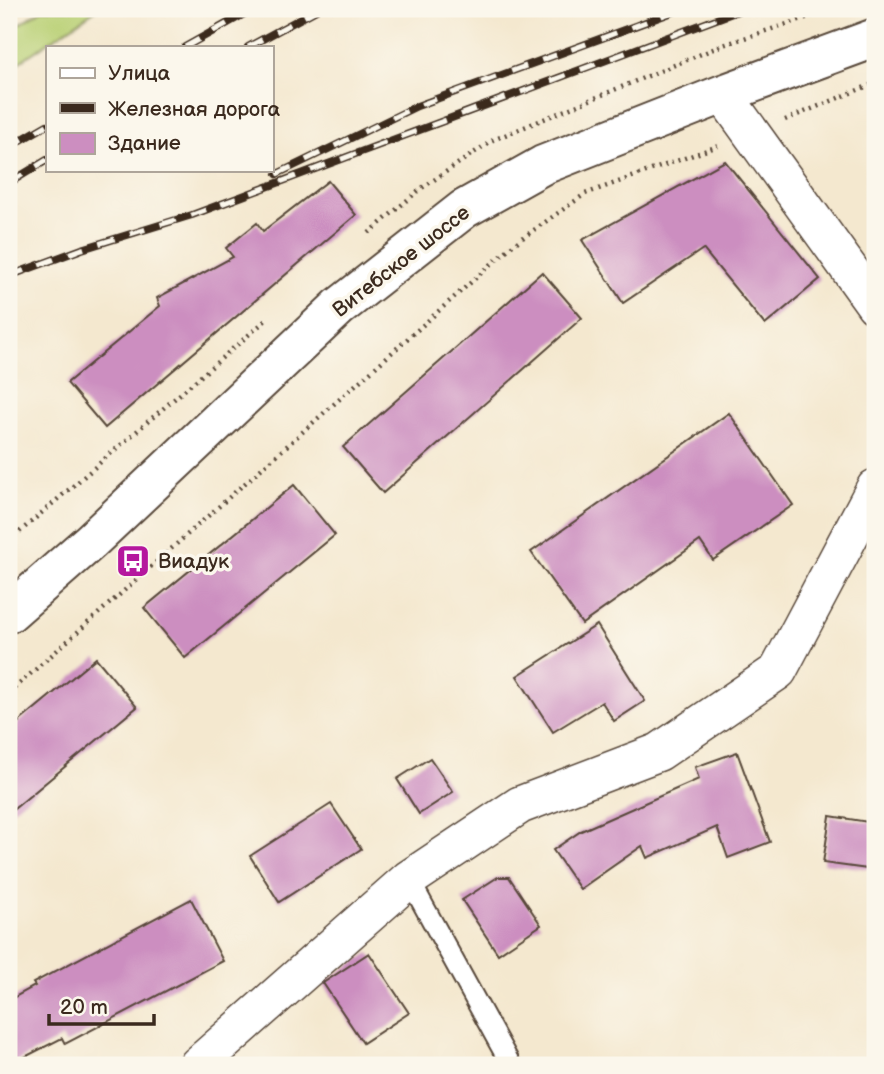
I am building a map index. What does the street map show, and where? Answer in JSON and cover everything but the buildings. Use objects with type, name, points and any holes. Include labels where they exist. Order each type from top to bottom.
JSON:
[{"type":"main road","name":"Витебское шоссе","points":[[9,613],[91,541],[339,307],[464,209],[543,164],[875,38]]},
{"type":"street","points":[[723,94],[875,305]]},
{"type":"street","points":[[198,1065],[409,879],[520,805],[659,752],[778,671],[875,488]]},
{"type":"lane","points":[[409,879],[512,1065]]},
{"type":"path","points":[[9,17],[22,9]]},
{"type":"path","points":[[9,693],[514,244],[585,194],[752,133],[875,83]]},
{"type":"green space","points":[[43,9],[97,9],[9,69],[9,31]]},
{"type":"railway","points":[[187,46],[253,9]]},
{"type":"railway","points":[[250,46],[318,9]]},
{"type":"railway","points":[[277,174],[417,106],[681,9]]},
{"type":"railway","points":[[9,276],[82,249],[192,215],[743,9]]},
{"type":"railway","points":[[9,147],[46,126]]},
{"type":"railway","points":[[9,183],[46,161]]},
{"type":"place","name":"Виадук","points":[[133,561]]}]
